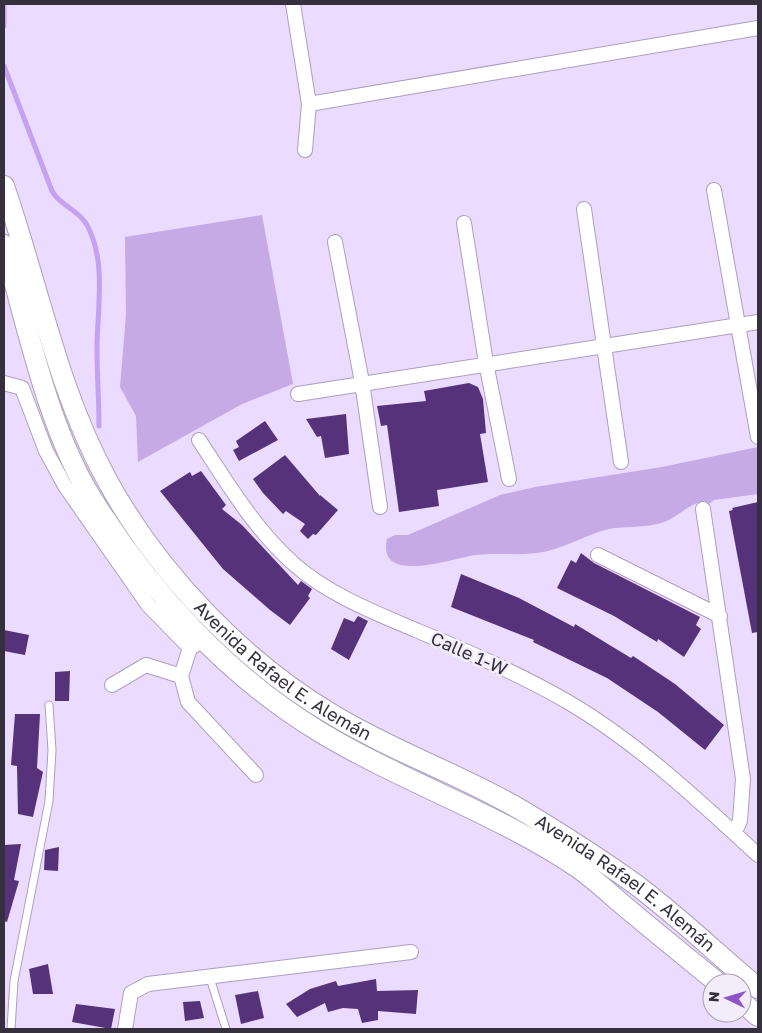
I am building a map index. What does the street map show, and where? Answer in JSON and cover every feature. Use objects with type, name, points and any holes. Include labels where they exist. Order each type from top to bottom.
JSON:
[{"type":"main road","name":"Avenida Rafael E. Alemán","points":[[4,186],[56,354],[86,435],[107,480],[138,529],[182,588],[245,650],[279,678],[331,714],[521,810],[588,851],[636,886],[758,988]]},
{"type":"main road","name":"Avenida Rafael E. Alemán","points":[[4,245],[65,446],[91,498],[167,600],[197,644],[232,667],[319,731],[464,803],[578,867],[706,973]]},
{"type":"street","points":[[293,4],[309,104],[305,150]]},
{"type":"street","points":[[309,104],[758,28]]},
{"type":"street","points":[[714,190],[758,437]]},
{"type":"street","points":[[584,209],[621,462]]},
{"type":"street","points":[[464,223],[486,363],[509,479]]},
{"type":"street","points":[[335,242],[362,382],[380,507]]},
{"type":"street","points":[[298,394],[362,382],[758,322]]},
{"type":"street","points":[[4,383],[22,388],[46,451],[65,486],[148,604],[197,644],[181,676],[188,702],[256,775]]},
{"type":"street","name":"Calle 1-W","points":[[199,440],[236,497],[267,536],[296,565],[367,610],[495,664],[602,722],[734,833],[758,856]]},
{"type":"street","points":[[703,509],[742,778],[740,821],[734,833]]},
{"type":"street","points":[[598,555],[720,616]]},
{"type":"street","points":[[112,685],[146,665],[181,676]]},
{"type":"street","points":[[125,1029],[131,993],[148,984],[210,978],[411,952]]},
{"type":"lane","points":[[11,1029],[14,980],[49,801],[52,750],[49,705]]},
{"type":"lane","points":[[210,978],[226,1029]]},
{"type":"shaded area","points":[[262,215],[293,384],[242,404],[138,462],[136,416],[120,387],[126,315],[125,237]]},
{"type":"shaded area","points":[[758,447],[758,494],[714,500],[703,509],[697,503],[661,523],[609,529],[594,533],[556,549],[539,553],[476,555],[420,566],[405,566],[393,562],[387,554],[387,539],[395,535],[408,535],[500,495],[535,487],[662,467]]},
{"type":"building","points":[[469,383],[478,387],[483,399],[486,433],[480,434],[488,482],[437,490],[439,506],[399,512],[387,425],[381,426],[377,406],[426,401],[424,391]]},
{"type":"building","points":[[346,414],[349,454],[325,458],[321,436],[317,437],[306,419]]},
{"type":"building","points":[[265,421],[278,440],[239,461],[233,450],[239,447],[236,441]]},
{"type":"building","points":[[285,455],[320,496],[338,510],[316,535],[313,534],[308,539],[300,531],[305,524],[286,511],[283,514],[263,493],[253,479]]},
{"type":"building","points":[[201,471],[226,505],[222,509],[242,525],[298,585],[301,581],[312,589],[308,596],[310,598],[290,625],[223,569],[160,491],[190,472],[192,476]]},
{"type":"building","points":[[758,502],[758,632],[752,633],[729,511],[733,510],[732,508]]},
{"type":"building","points":[[581,553],[594,563],[700,617],[696,625],[701,629],[684,657],[658,639],[657,642],[614,616],[557,588],[571,560],[576,563]]},
{"type":"building","points":[[461,574],[519,598],[574,627],[575,624],[631,658],[633,656],[675,684],[724,725],[705,750],[658,712],[607,678],[533,642],[534,640],[451,607]]},
{"type":"building","points":[[358,616],[368,621],[349,660],[331,649],[344,618],[354,622]]},
{"type":"building","points":[[4,630],[29,635],[25,655],[4,651]]},
{"type":"building","points":[[70,671],[69,701],[55,701],[55,672]]},
{"type":"building","points":[[15,714],[40,714],[37,768],[43,772],[33,817],[18,814],[17,766],[11,765]]},
{"type":"building","points":[[21,844],[14,880],[19,881],[7,922],[4,921],[4,845]]},
{"type":"building","points":[[59,847],[58,871],[44,870],[45,850]]},
{"type":"building","points":[[48,964],[53,994],[33,994],[29,969]]},
{"type":"building","points":[[376,979],[377,991],[418,990],[416,1014],[378,1011],[378,1020],[362,1023],[358,1009],[343,1008],[328,1012],[325,1003],[297,1017],[286,1004],[310,989],[336,981],[338,986]]},
{"type":"building","points":[[258,991],[264,1018],[241,1024],[235,995]]},
{"type":"building","points":[[200,1001],[204,1018],[185,1021],[183,1002]]},
{"type":"building","points":[[76,1004],[115,1009],[111,1029],[72,1022]]},
{"type":"waterway","points":[[4,6],[4,26]]},
{"type":"waterway","points":[[4,66],[52,191],[87,225],[97,254],[100,286],[97,349],[99,426]]}]
